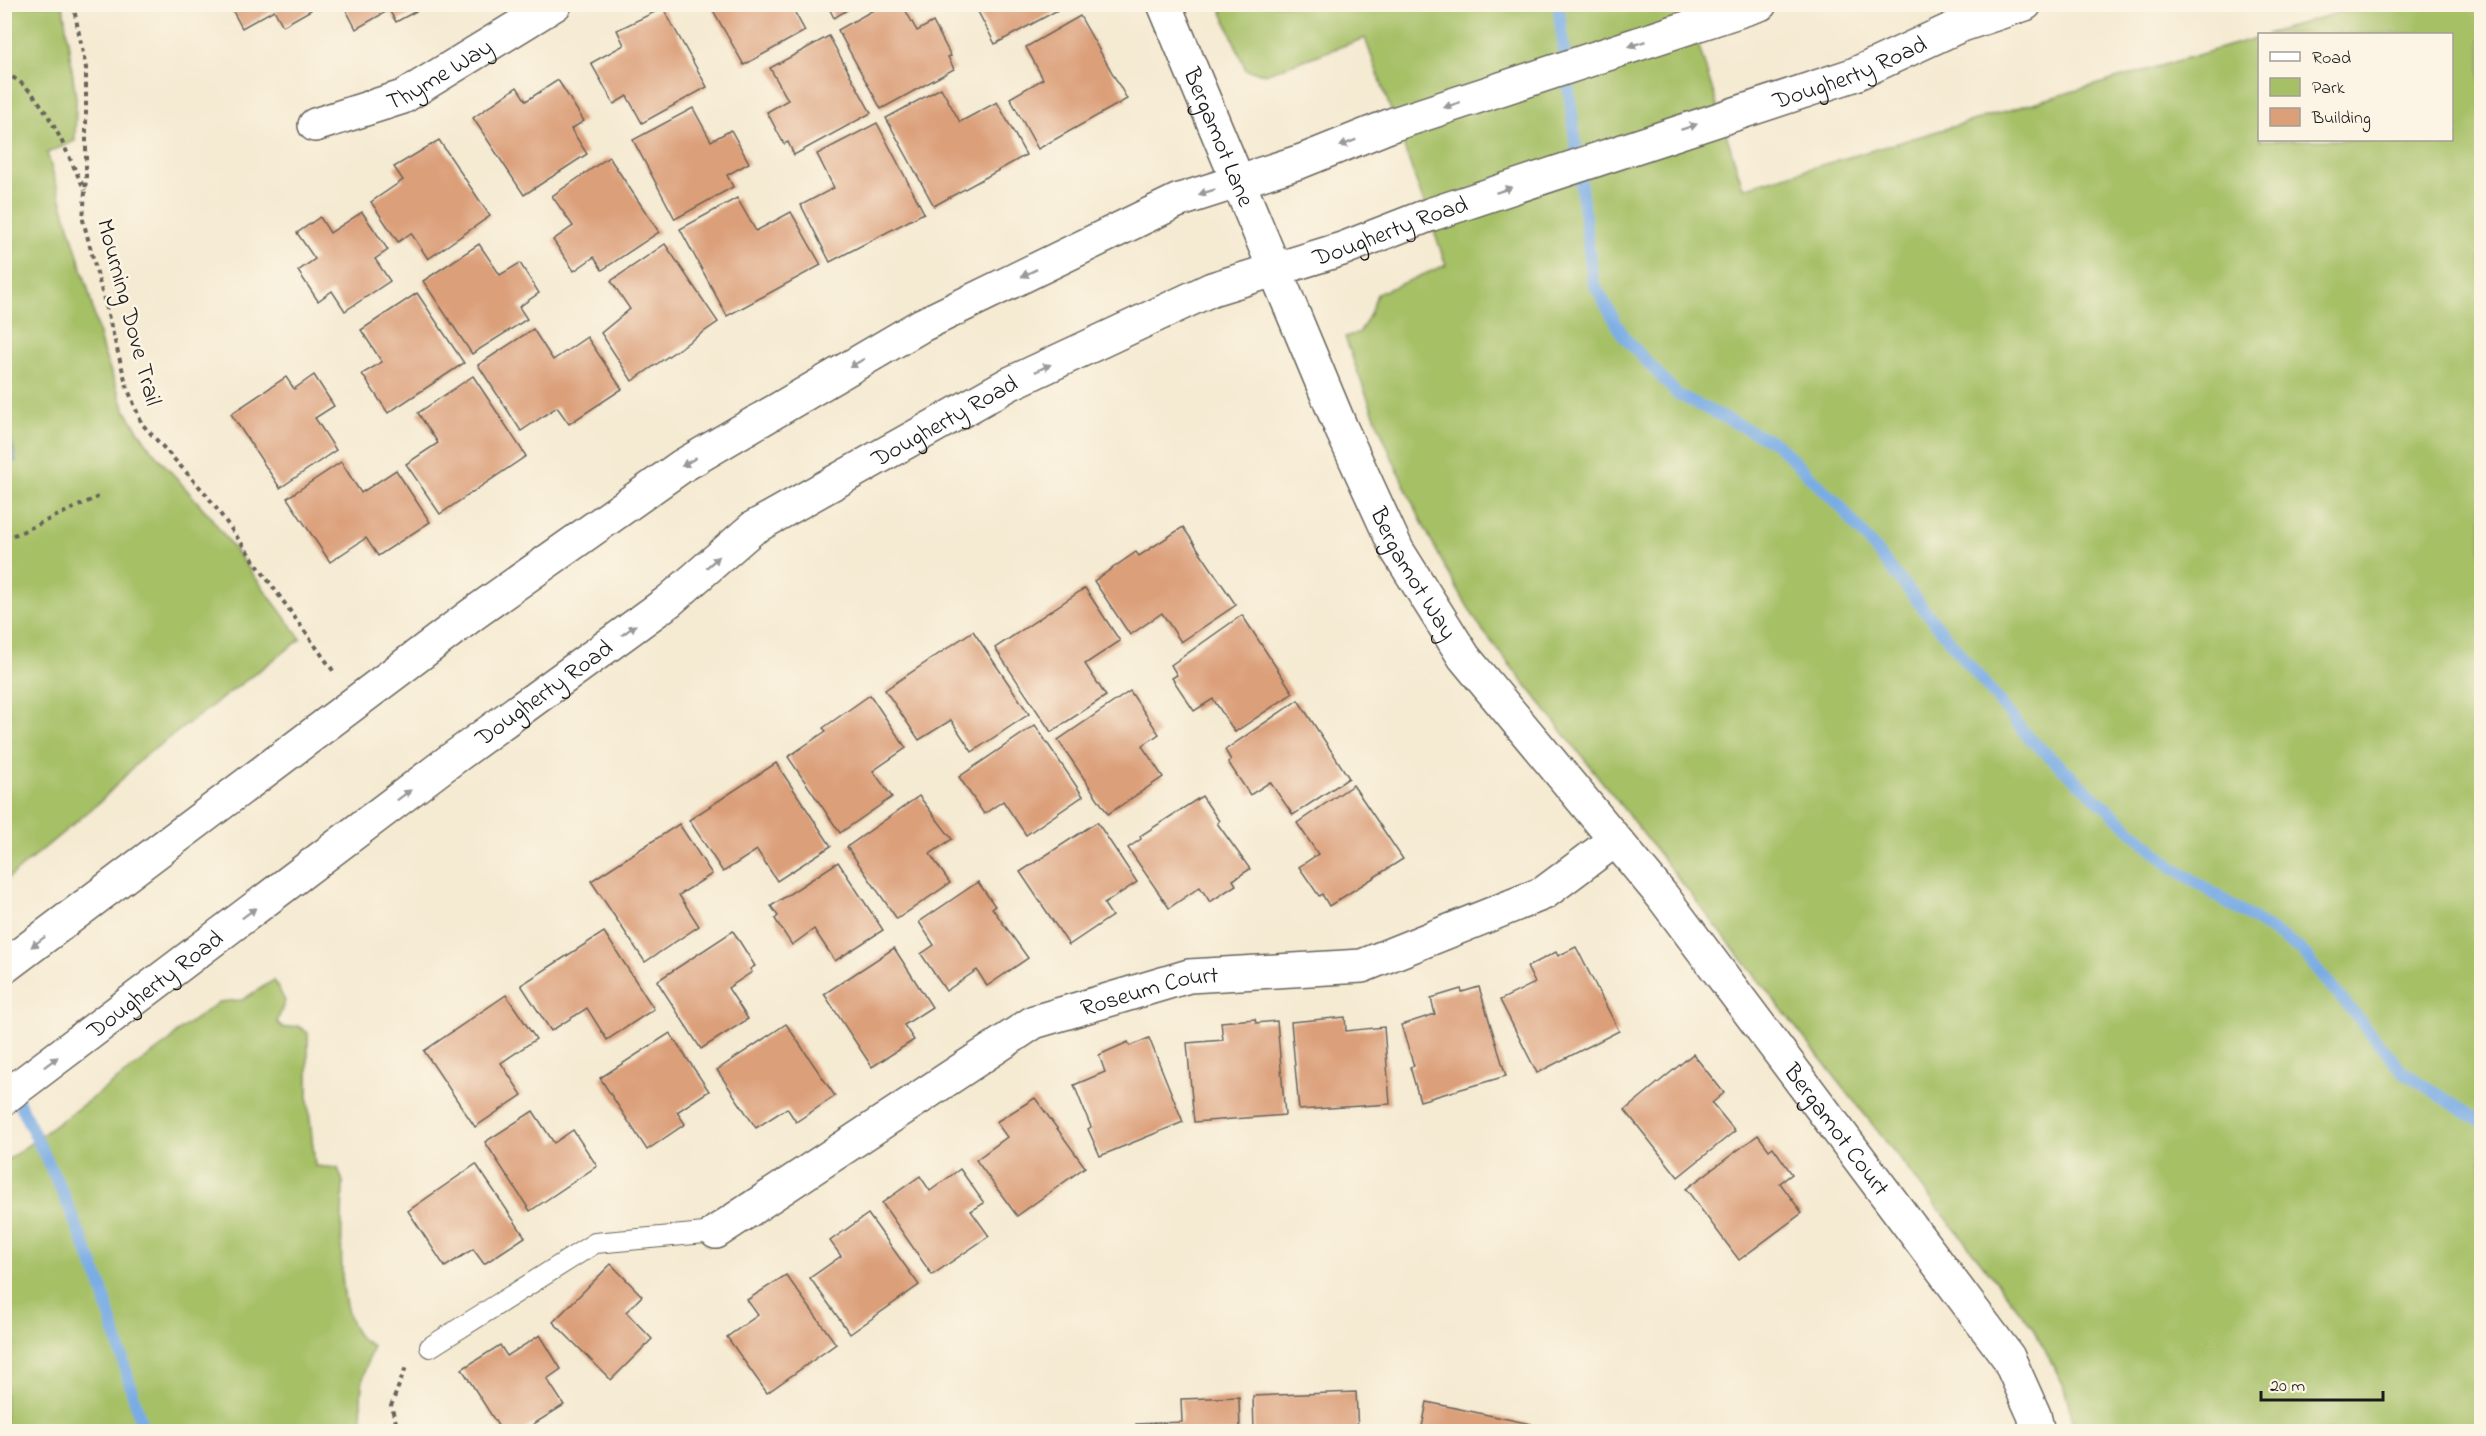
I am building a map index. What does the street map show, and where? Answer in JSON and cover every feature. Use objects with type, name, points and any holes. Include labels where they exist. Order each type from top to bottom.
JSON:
[{"type":"main road","name":"Thyme Way","points":[[315,125],[403,97],[555,4]]},
{"type":"main road","name":"Bergamot Lane","points":[[1164,4],[1237,182],[1277,270]]},
{"type":"main road","points":[[4,967],[473,614],[682,466],[922,325],[1177,201],[1302,161],[1394,124],[1760,4]]},
{"type":"main road","name":"Dougherty Road","points":[[4,1098],[448,762],[669,601],[753,528],[1009,384],[1212,289],[1342,249],[1429,215],[1721,116],[1852,75],[1959,26],[2025,4]]},
{"type":"main road","name":"Bergamot Way","points":[[1277,270],[1341,428],[1397,550],[1464,657],[1615,840]]},
{"type":"main road","name":"Roseum Court","points":[[716,1232],[1034,1022],[1189,976],[1362,966],[1544,893],[1615,840]]},
{"type":"main road","name":"Bergamot Court","points":[[1615,840],[1663,897],[2008,1357],[2034,1415],[2038,1431]]},
{"type":"lane","points":[[430,1347],[595,1243],[716,1232]]},
{"type":"path","name":"Mourning Dove Trail","points":[[72,5],[86,68],[83,220],[127,387],[142,424],[206,494],[298,618],[354,702]]},
{"type":"path","points":[[4,74],[13,76],[29,88],[50,118],[85,191]]},
{"type":"path","points":[[4,537],[17,534],[98,497]]},
{"type":"path","points":[[399,1431],[391,1406],[408,1362],[430,1347]]},
{"type":"green space","points":[[5,5],[63,5],[76,98],[75,141],[47,153],[88,289],[103,351],[125,410],[149,447],[209,515],[301,639],[141,759],[101,801],[5,881]]},
{"type":"green space","points":[[1219,5],[1686,5],[1743,188],[2258,37],[2258,141],[2453,141],[2453,33],[2269,33],[2364,5],[2481,5],[2481,1431],[2076,1431],[2063,1384],[2033,1328],[1480,627],[1421,522],[1388,449],[1345,337],[1360,332],[1377,294],[1446,265],[1365,38],[1265,74],[1246,70]]},
{"type":"green space","points":[[274,980],[285,1001],[277,1022],[284,1028],[298,1026],[308,1033],[308,1100],[315,1166],[338,1168],[343,1182],[341,1240],[346,1303],[350,1320],[358,1335],[373,1346],[362,1388],[361,1409],[364,1431],[5,1431],[5,1162],[219,1002],[242,1000]]},
{"type":"water","points":[[4,389],[5,412],[16,461],[7,464],[4,462]]},
{"type":"building","points":[[229,4],[308,4],[311,10],[283,26],[274,10],[242,28]]},
{"type":"building","points":[[343,4],[429,4],[396,22],[389,10],[356,29]]},
{"type":"building","points":[[827,4],[857,4],[834,18]]},
{"type":"building","points":[[884,4],[902,4],[917,31],[933,22],[951,56],[948,57],[954,69],[881,109],[838,30]]},
{"type":"building","points":[[974,4],[1069,4],[995,44]]},
{"type":"building","points":[[710,5],[796,5],[792,7],[805,31],[744,65]]},
{"type":"building","points":[[663,8],[707,87],[642,123],[627,96],[614,104],[591,63],[624,45],[617,30]]},
{"type":"building","points":[[1080,16],[1127,99],[1038,149],[1010,98],[1043,79],[1026,47]]},
{"type":"building","points":[[829,36],[871,113],[794,155],[788,142],[784,144],[767,112],[788,100],[770,68]]},
{"type":"building","points":[[558,80],[584,121],[571,129],[587,154],[524,195],[473,118],[517,87],[526,101]]},
{"type":"building","points":[[941,88],[960,122],[997,102],[1026,155],[934,206],[886,118]]},
{"type":"building","points":[[693,108],[711,141],[731,130],[749,163],[727,175],[733,187],[675,219],[633,140]]},
{"type":"building","points":[[877,123],[924,213],[830,262],[801,205],[834,188],[817,154]]},
{"type":"building","points":[[439,140],[490,216],[428,259],[411,233],[398,242],[371,202],[403,180],[394,167]]},
{"type":"building","points":[[609,157],[659,232],[602,270],[594,257],[574,271],[553,240],[573,226],[552,196]]},
{"type":"building","points":[[737,198],[756,231],[791,212],[821,265],[727,316],[680,229]]},
{"type":"building","points":[[362,212],[388,250],[375,259],[390,281],[345,311],[332,291],[318,301],[298,271],[315,259],[297,233],[320,217],[330,233]]},
{"type":"building","points":[[479,244],[500,275],[520,263],[539,293],[519,307],[527,319],[472,354],[423,281]]},
{"type":"building","points":[[665,244],[718,322],[632,381],[601,333],[630,309],[611,281]]},
{"type":"building","points":[[417,293],[464,363],[388,413],[362,374],[382,362],[361,330]]},
{"type":"building","points":[[533,329],[553,360],[587,337],[622,389],[569,424],[557,407],[521,431],[478,365]]},
{"type":"building","points":[[314,375],[334,406],[315,418],[336,450],[280,488],[231,414],[286,377],[294,389]]},
{"type":"building","points":[[473,376],[526,456],[440,514],[406,464],[438,443],[418,413]]},
{"type":"building","points":[[341,462],[361,493],[396,470],[430,522],[378,556],[366,538],[330,562],[287,498]]},
{"type":"building","points":[[1183,527],[1236,605],[1181,642],[1162,613],[1130,635],[1094,581],[1136,552],[1139,556]]},
{"type":"building","points":[[1085,588],[1120,641],[1085,664],[1106,696],[1051,732],[995,648]]},
{"type":"building","points":[[1242,615],[1293,693],[1235,732],[1213,699],[1194,711],[1172,678],[1177,675],[1171,665]]},
{"type":"building","points":[[973,631],[1029,714],[972,752],[951,720],[919,740],[885,690]]},
{"type":"building","points":[[1130,691],[1159,734],[1142,746],[1163,777],[1108,814],[1058,740]]},
{"type":"building","points":[[870,695],[906,748],[873,771],[892,797],[840,833],[788,757],[826,731],[823,728]]},
{"type":"building","points":[[1298,700],[1349,778],[1293,815],[1270,782],[1250,795],[1228,762],[1231,760],[1225,750]]},
{"type":"building","points":[[1035,725],[1083,796],[1026,835],[1003,801],[984,814],[959,777]]},
{"type":"building","points":[[776,763],[831,846],[777,881],[757,850],[723,872],[689,820]]},
{"type":"building","points":[[1353,785],[1403,859],[1329,906],[1322,894],[1319,896],[1299,867],[1318,854],[1297,823]]},
{"type":"building","points":[[919,796],[952,839],[930,854],[950,883],[897,919],[847,847]]},
{"type":"building","points":[[1202,796],[1219,821],[1217,823],[1250,869],[1233,880],[1236,885],[1210,902],[1200,887],[1169,908],[1128,848],[1141,839],[1140,836]]},
{"type":"building","points":[[1097,822],[1137,882],[1104,904],[1112,916],[1069,945],[1020,872]]},
{"type":"building","points":[[679,824],[712,874],[679,895],[699,926],[645,962],[591,881]]},
{"type":"building","points":[[838,862],[883,930],[835,961],[814,929],[792,945],[775,919],[778,916],[771,906]]},
{"type":"building","points":[[978,882],[995,906],[992,908],[1028,958],[987,986],[977,970],[946,991],[921,954],[934,945],[919,922]]},
{"type":"building","points":[[733,931],[755,966],[750,969],[752,972],[728,988],[748,1019],[701,1049],[657,981]]},
{"type":"building","points":[[604,932],[654,1009],[607,1040],[587,1008],[551,1031],[521,985]]},
{"type":"building","points":[[1576,947],[1619,1031],[1537,1073],[1500,1000],[1535,983],[1527,967],[1556,952],[1558,956]]},
{"type":"building","points":[[894,948],[932,1007],[904,1025],[914,1040],[872,1067],[824,994]]},
{"type":"building","points":[[1479,987],[1506,1076],[1420,1101],[1410,1067],[1414,1066],[1401,1025],[1435,1014],[1431,998],[1461,989],[1462,992]]},
{"type":"building","points":[[506,995],[536,1039],[501,1063],[522,1095],[475,1127],[424,1051]]},
{"type":"building","points":[[1345,1017],[1346,1031],[1384,1027],[1390,1104],[1299,1110],[1291,1022]]},
{"type":"building","points":[[1255,1019],[1256,1023],[1277,1021],[1285,1115],[1194,1122],[1187,1043],[1223,1040],[1221,1022]]},
{"type":"building","points":[[786,1024],[835,1096],[796,1122],[787,1108],[756,1128],[717,1070]]},
{"type":"building","points":[[670,1033],[709,1091],[677,1112],[685,1124],[647,1150],[600,1078]]},
{"type":"building","points":[[1149,1038],[1183,1122],[1100,1156],[1088,1129],[1091,1127],[1074,1085],[1105,1072],[1099,1055],[1128,1042],[1130,1046]]},
{"type":"building","points":[[1693,1054],[1724,1093],[1712,1103],[1735,1131],[1678,1177],[1625,1110]]},
{"type":"building","points":[[1035,1098],[1085,1167],[1017,1216],[976,1160],[1007,1137],[996,1122]]},
{"type":"building","points":[[533,1111],[554,1143],[573,1130],[597,1166],[530,1211],[485,1142]]},
{"type":"building","points":[[1758,1135],[1769,1150],[1773,1147],[1792,1174],[1780,1183],[1802,1213],[1739,1260],[1686,1189]]},
{"type":"building","points":[[476,1164],[525,1237],[484,1264],[473,1249],[445,1267],[408,1211]]},
{"type":"building","points":[[960,1169],[984,1203],[971,1211],[989,1236],[932,1275],[882,1203],[920,1176],[930,1191]]},
{"type":"building","points":[[868,1214],[919,1285],[850,1334],[810,1278],[841,1256],[830,1241]]},
{"type":"building","points":[[611,1264],[642,1296],[626,1312],[652,1339],[611,1380],[553,1322]]},
{"type":"building","points":[[786,1275],[836,1344],[767,1393],[727,1337],[758,1315],[747,1300]]},
{"type":"building","points":[[540,1335],[561,1369],[547,1379],[564,1405],[521,1432],[502,1432],[462,1369],[500,1345],[507,1356]]},
{"type":"building","points":[[1356,1392],[1358,1432],[1254,1432],[1253,1396]]},
{"type":"building","points":[[1239,1397],[1240,1432],[1136,1432],[1136,1424],[1182,1422],[1181,1399]]},
{"type":"building","points":[[1427,1402],[1531,1424],[1530,1432],[1421,1432]]},
{"type":"waterway","points":[[1558,4],[1593,282],[1624,337],[1677,394],[1777,444],[1840,506],[2028,737],[2171,866],[2300,949],[2402,1071],[2482,1123]]},
{"type":"waterway","points":[[4,1072],[62,1191],[100,1282],[144,1432]]}]
